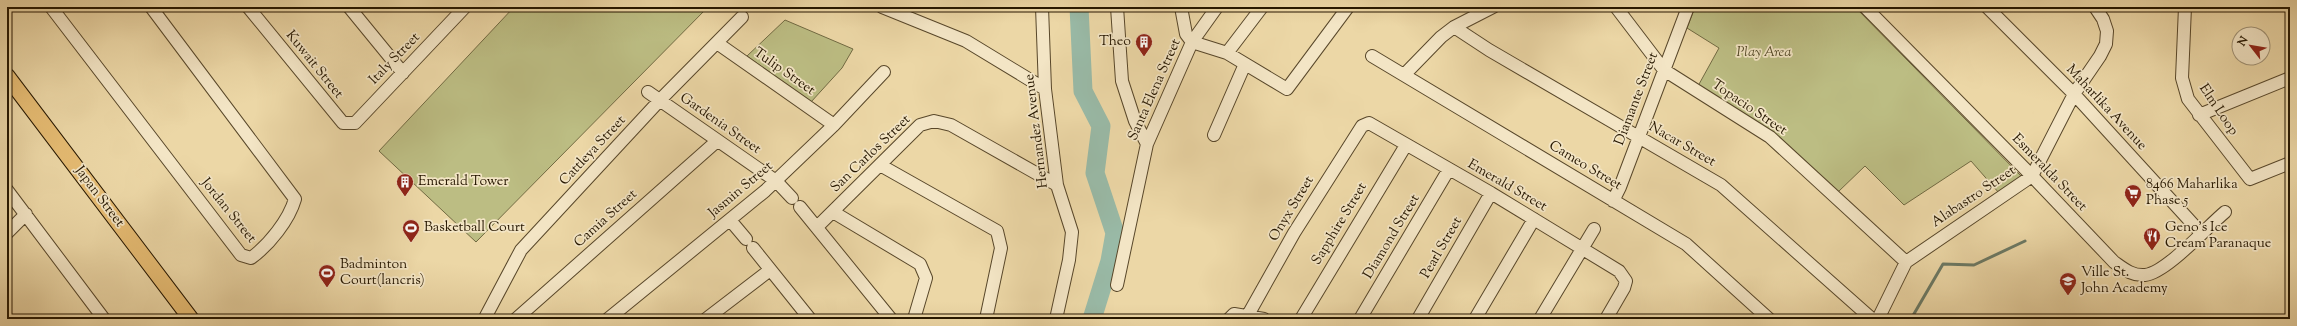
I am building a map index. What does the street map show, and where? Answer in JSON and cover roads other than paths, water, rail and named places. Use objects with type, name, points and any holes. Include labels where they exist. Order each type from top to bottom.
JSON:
[{"type":"main road","name":"Japan Street","points":[[7,76],[191,319]]},
{"type":"street","name":"Jordan Street","points":[[51,7],[241,255],[251,258],[266,244],[292,210],[295,199],[151,7]]},
{"type":"street","name":"Kuwait Street","points":[[248,7],[343,123]]},
{"type":"street","points":[[349,7],[403,73]]},
{"type":"street","points":[[882,7],[966,41],[1045,89]]},
{"type":"street","name":"Hernandez Avenue","points":[[1042,7],[1045,89],[1057,186],[1072,232],[1056,319]]},
{"type":"street","points":[[1116,7],[1122,81],[1135,122],[1146,144]]},
{"type":"street","points":[[1181,7],[1186,34],[1192,42],[1227,52],[1287,89],[1348,7]]},
{"type":"street","name":"Santa Elena Street","points":[[1117,285],[1146,144],[1192,42],[1216,7]]},
{"type":"street","points":[[1227,52],[1262,7]]},
{"type":"street","points":[[1404,75],[1424,52],[1454,27],[1493,7]]},
{"type":"street","name":"Topacio Street","points":[[1616,7],[1664,70],[1770,137],[1906,262]]},
{"type":"street","name":"Diamante Street","points":[[1613,201],[1620,187],[1688,7]]},
{"type":"street","name":"Esmeralda Street","points":[[1864,7],[2032,176],[2114,262],[2127,272],[2146,275],[2162,270],[2225,212]]},
{"type":"street","name":"Maharlika Avenue","points":[[1987,7],[2074,94],[2201,233]]},
{"type":"street","name":"Alabastro Street","points":[[1878,319],[1906,262],[2032,176],[2074,94],[2100,56],[2106,44],[2107,31],[2095,7]]},
{"type":"street","name":"Elm Loop","points":[[2185,7],[2182,78],[2188,98],[2250,179],[2290,163]]},
{"type":"street","name":"Italy Street","points":[[343,123],[355,122],[403,73],[458,10]]},
{"type":"street","name":"Cattleya Street","points":[[487,319],[486,316],[507,273],[521,250],[660,100],[742,17]]},
{"type":"street","name":"Nacar Street","points":[[1454,27],[1489,50],[1721,185],[1872,319]]},
{"type":"street","name":"Tulip Street","points":[[717,43],[834,125]]},
{"type":"street","name":"Cameo Street","points":[[1372,56],[1686,244],[1769,319]]},
{"type":"street","points":[[1214,135],[1245,64]]},
{"type":"street","name":"Jasmin Street","points":[[608,319],[776,181],[834,125],[884,72]]},
{"type":"street","points":[[2200,115],[2290,78]]},
{"type":"street","name":"Gardenia Street","points":[[648,92],[776,181],[817,227],[891,319]]},
{"type":"street","name":"San Carlos Street","points":[[817,227],[920,124],[934,121],[950,124],[1057,186]]},
{"type":"street","name":"Emerald Street","points":[[1368,123],[1583,247],[1619,271],[1626,281],[1624,288],[1606,319]]},
{"type":"street","name":"Onyx Street","points":[[1248,316],[1294,233],[1362,126],[1368,123]]},
{"type":"street","name":"Camia Street","points":[[516,319],[717,140]]},
{"type":"street","name":"Sapphire Street","points":[[1301,319],[1406,145]]},
{"type":"street","points":[[880,165],[997,231],[1001,248],[986,319]]},
{"type":"street","name":"Diamond Street","points":[[1360,319],[1449,170]]},
{"type":"street","points":[[7,190],[104,319]]},
{"type":"street","name":"Pearl Street","points":[[1418,319],[1491,193]]},
{"type":"street","points":[[833,212],[920,264],[926,278],[914,319]]},
{"type":"street","points":[[7,233],[26,214]]},
{"type":"street","points":[[1475,319],[1534,219]]},
{"type":"street","points":[[730,220],[810,319]]},
{"type":"street","points":[[1540,319],[1594,229]]},
{"type":"street","points":[[706,319],[770,270]]},
{"type":"street","points":[[1229,319],[1234,314],[1264,319]]},
{"type":"waterway","points":[[1079,7],[1083,91],[1101,126],[1095,173],[1115,233],[1110,261],[1092,319]]},
{"type":"waterway","points":[[1911,319],[1943,264],[1974,265],[2025,241]]},
{"type":"place","name":"Theo","points":[[1144,57]]},
{"type":"place","name":"Emerald Tower","points":[[405,197]]},
{"type":"place","name":"8466 Maharlika Phase 5","points":[[2133,208]]},
{"type":"place","name":"Basketball Court","points":[[411,243]]},
{"type":"place","name":"Geno’s Ice Cream Paranaque","points":[[2152,251]]},
{"type":"place","name":"Badminton Court(lancris)","points":[[327,288]]},
{"type":"place","name":"Ville St. John Academy","points":[[2068,296]]},
{"type":"park label","name":"Play Area","points":[[1764,53]]}]
